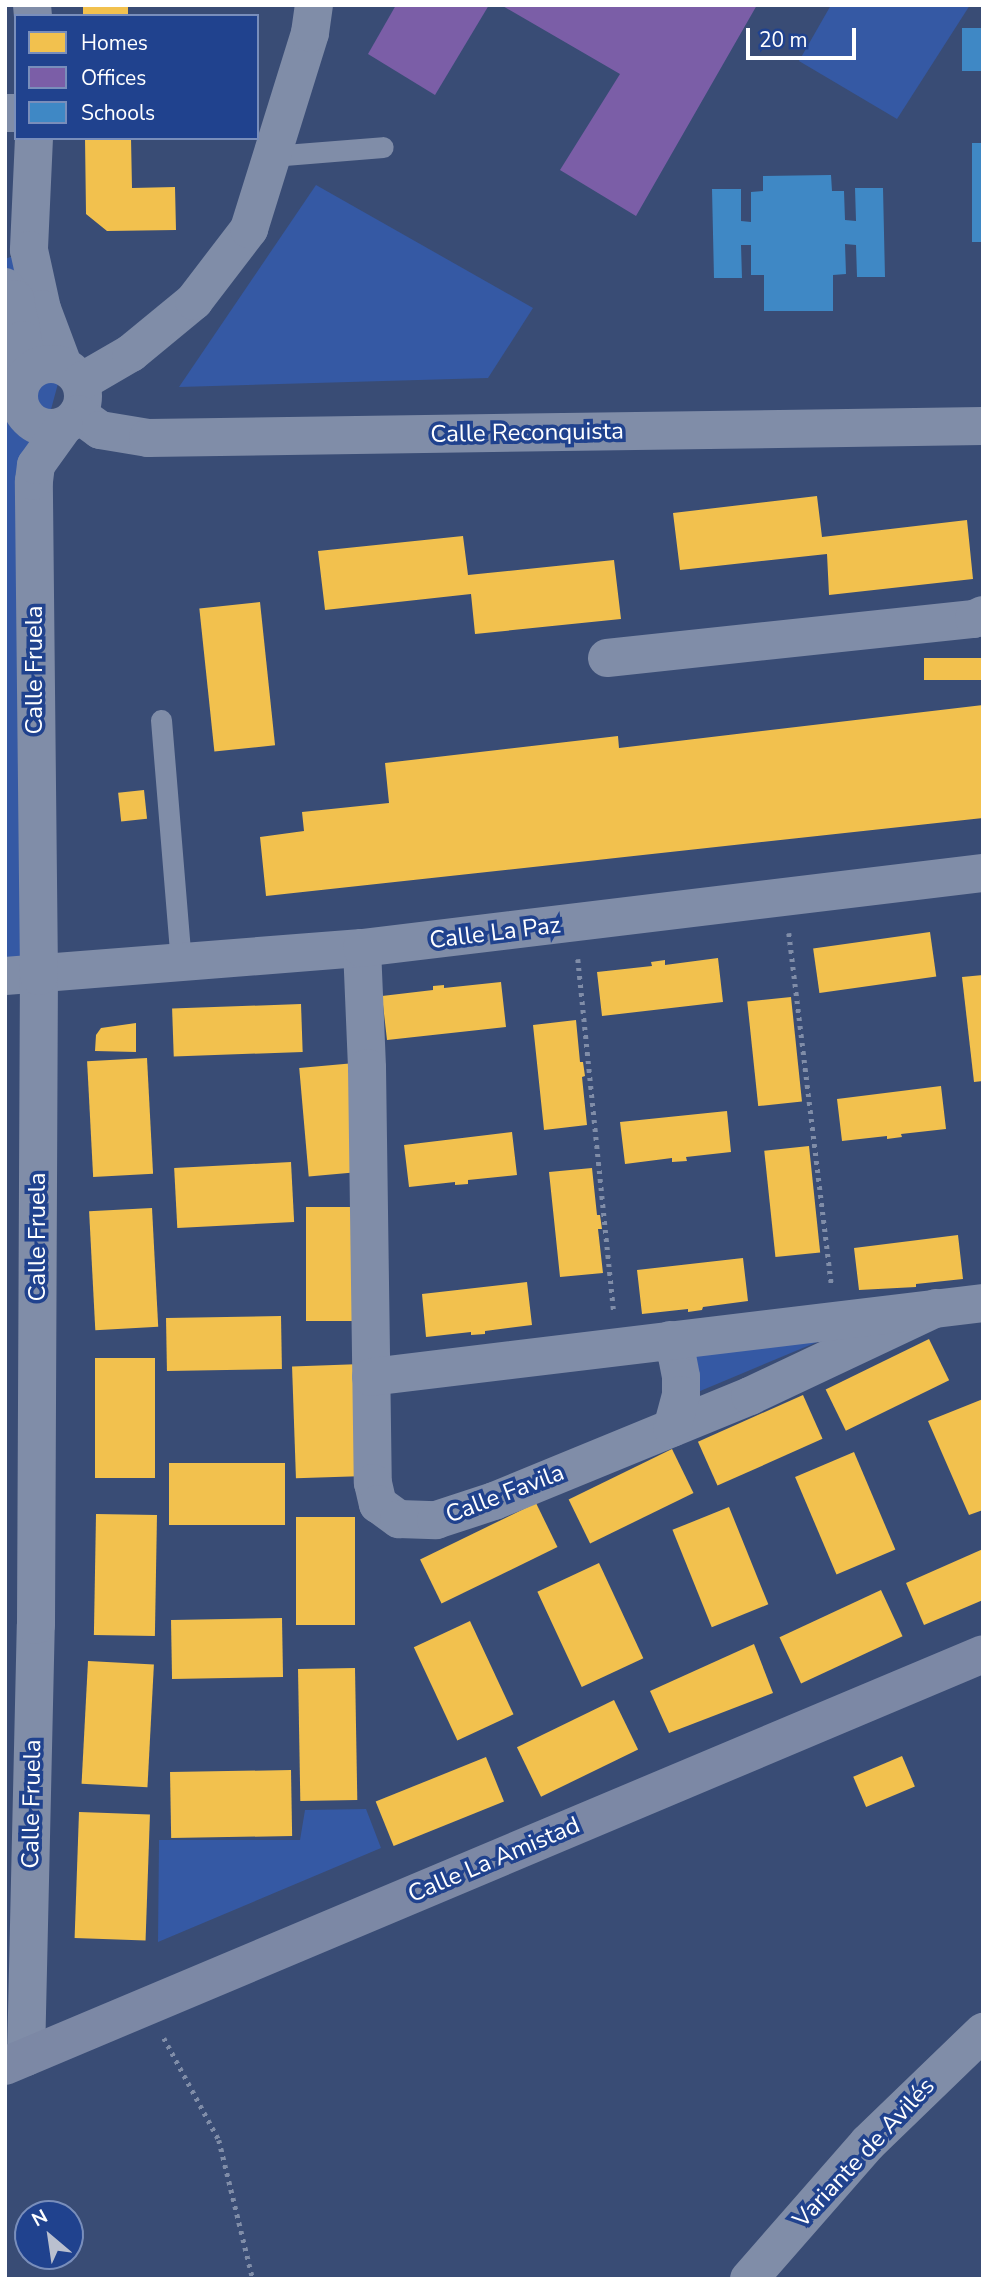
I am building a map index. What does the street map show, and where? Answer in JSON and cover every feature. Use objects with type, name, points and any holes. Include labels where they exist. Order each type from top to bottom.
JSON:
[{"type":"main road","points":[[5,287],[15,299],[23,340],[24,378],[19,391],[20,404],[26,417],[37,425],[50,428],[71,397],[131,353],[194,301],[249,229],[310,33],[314,5]]},
{"type":"main road","points":[[34,140],[17,255],[42,309],[71,397]]},
{"type":"main road","points":[[24,378],[41,365],[71,397]]},
{"type":"main road","name":"Calle Reconquista","points":[[71,397],[100,430],[148,438],[983,426]]},
{"type":"main road","name":"Calle Fruela","points":[[16,2062],[22,976],[37,910],[34,481],[36,465],[71,397]]},
{"type":"main road","points":[[607,658],[974,619],[983,615]]},
{"type":"main road","name":"Calle La Paz","points":[[22,976],[362,948],[983,873]]},
{"type":"main road","name":"Calle Favila","points":[[362,948],[368,1068],[373,1483],[378,1504],[399,1519],[436,1520],[494,1501],[750,1396],[936,1308]]},
{"type":"main road","name":"Calle Favila","points":[[371,1377],[983,1303]]},
{"type":"main road","points":[[670,1340],[677,1356],[681,1377],[681,1395],[672,1428]]},
{"type":"main road","name":"Calle La Amistad","points":[[16,2062],[983,1654]]},
{"type":"main road","name":"Variante de Avilés","points":[[749,2279],[868,2143],[976,2037]]},
{"type":"lane","points":[[272,156],[383,146]]},
{"type":"lane","points":[[161,720],[181,964]]},
{"type":"path","points":[[785,897],[836,1320]]},
{"type":"path","points":[[574,923],[618,1346]]},
{"type":"path","points":[[145,2007],[176,2058],[219,2140],[253,2279]]},
{"type":"shaded area","points":[[831,5],[970,5],[897,119],[799,61]]},
{"type":"shaded area","points":[[316,185],[533,308],[488,378],[179,387]]},
{"type":"shaded area","points":[[29,250],[63,365],[36,465],[39,976],[5,976],[5,259]]},
{"type":"shaded area","points":[[822,1340],[693,1394],[693,1349]]},
{"type":"shaded area","points":[[366,1809],[381,1848],[158,1942],[159,1840],[300,1840],[305,1810]]},
{"type":"building: Homes","points":[[83,5],[128,5],[128,14],[83,14]]},
{"type":"building: Homes","points":[[85,140],[131,140],[132,188],[175,187],[176,230],[107,231],[86,214]]},
{"type":"building: Homes","points":[[817,496],[822,537],[967,520],[973,579],[829,595],[827,554],[680,570],[673,513]]},
{"type":"building: Homes","points":[[463,536],[468,575],[614,560],[621,619],[475,634],[471,594],[325,610],[318,551]]},
{"type":"building: Homes","points":[[260,602],[275,745],[214,752],[199,608]]},
{"type":"building: Homes","points":[[924,658],[983,658],[983,680],[924,680]]},
{"type":"building: Homes","points":[[983,705],[983,818],[266,896],[260,837],[304,831],[302,812],[389,803],[385,763],[618,736],[619,748]]},
{"type":"building: Homes","points":[[144,790],[147,819],[121,822],[118,793]]},
{"type":"building: Homes","points":[[930,932],[936,977],[819,993],[813,948]]},
{"type":"building: Homes","points":[[718,958],[723,1002],[602,1016],[597,972],[652,966],[651,962],[665,960],[665,965]]},
{"type":"building: Homes","points":[[983,975],[983,1081],[974,1082],[962,977]]},
{"type":"building: Homes","points":[[501,982],[506,1027],[387,1040],[382,996],[433,990],[433,986],[444,985],[444,988]]},
{"type":"building: Homes","points":[[791,997],[802,1101],[758,1106],[747,1002]]},
{"type":"building: Homes","points":[[301,1004],[303,1052],[174,1056],[172,1009]]},
{"type":"building: Homes","points":[[576,1020],[580,1062],[583,1062],[585,1076],[582,1077],[587,1125],[544,1130],[533,1025]]},
{"type":"building: Homes","points":[[136,1023],[136,1052],[95,1051],[96,1035],[101,1028]]},
{"type":"building: Homes","points":[[147,1058],[153,1174],[93,1177],[87,1061]]},
{"type":"building: Homes","points":[[355,1063],[364,1172],[309,1176],[299,1068]]},
{"type":"building: Homes","points":[[941,1086],[946,1129],[901,1134],[902,1137],[887,1139],[887,1136],[842,1141],[837,1099]]},
{"type":"building: Homes","points":[[727,1111],[731,1152],[686,1157],[687,1161],[672,1162],[672,1158],[625,1164],[620,1122]]},
{"type":"building: Homes","points":[[512,1132],[517,1175],[468,1180],[468,1184],[455,1185],[455,1182],[409,1187],[404,1145]]},
{"type":"building: Homes","points":[[809,1146],[820,1252],[775,1257],[764,1151]]},
{"type":"building: Homes","points":[[291,1162],[294,1222],[177,1228],[174,1168]]},
{"type":"building: Homes","points":[[592,1168],[597,1215],[600,1215],[602,1229],[598,1229],[603,1273],[560,1277],[549,1172]]},
{"type":"building: Homes","points":[[306,1207],[358,1207],[358,1321],[306,1321]]},
{"type":"building: Homes","points":[[152,1208],[158,1327],[95,1330],[89,1211]]},
{"type":"building: Homes","points":[[958,1235],[963,1279],[916,1284],[916,1287],[859,1290],[854,1248]]},
{"type":"building: Homes","points":[[743,1258],[748,1301],[703,1307],[702,1310],[688,1312],[688,1309],[642,1314],[637,1270]]},
{"type":"building: Homes","points":[[527,1282],[532,1325],[485,1331],[485,1334],[471,1335],[471,1332],[426,1337],[422,1294]]},
{"type":"building: Homes","points":[[281,1316],[282,1369],[167,1371],[166,1318]]},
{"type":"building: Homes","points":[[929,1339],[949,1380],[846,1431],[826,1389]]},
{"type":"building: Homes","points":[[95,1358],[155,1358],[155,1478],[95,1478]]},
{"type":"building: Homes","points":[[362,1364],[366,1476],[296,1478],[292,1366]]},
{"type":"building: Homes","points":[[803,1395],[823,1439],[717,1486],[698,1442]]},
{"type":"building: Homes","points":[[983,1399],[983,1510],[969,1515],[928,1421]]},
{"type":"building: Homes","points":[[672,1449],[693,1493],[590,1543],[569,1499]]},
{"type":"building: Homes","points":[[854,1452],[895,1550],[837,1575],[795,1477]]},
{"type":"building: Homes","points":[[169,1463],[285,1463],[285,1525],[169,1525]]},
{"type":"building: Homes","points":[[536,1503],[557,1547],[442,1604],[420,1560]]},
{"type":"building: Homes","points":[[729,1507],[768,1604],[712,1627],[672,1530]]},
{"type":"building: Homes","points":[[96,1514],[157,1515],[155,1636],[94,1635]]},
{"type":"building: Homes","points":[[296,1517],[355,1517],[355,1625],[296,1625]]},
{"type":"building: Homes","points":[[983,1549],[983,1600],[924,1625],[906,1583]]},
{"type":"building: Homes","points":[[599,1563],[643,1658],[582,1687],[537,1592]]},
{"type":"building: Homes","points":[[881,1590],[903,1636],[801,1684],[779,1637]]},
{"type":"building: Homes","points":[[282,1618],[283,1677],[172,1679],[171,1620]]},
{"type":"building: Homes","points":[[470,1621],[514,1714],[457,1741],[414,1647]]},
{"type":"building: Homes","points":[[754,1644],[773,1693],[669,1733],[650,1691]]},
{"type":"building: Homes","points":[[88,1661],[154,1664],[147,1787],[82,1784]]},
{"type":"building: Homes","points":[[355,1668],[357,1800],[300,1801],[298,1669]]},
{"type":"building: Homes","points":[[614,1700],[638,1749],[541,1797],[517,1747]]},
{"type":"building: Homes","points":[[902,1756],[915,1786],[866,1807],[853,1777]]},
{"type":"building: Homes","points":[[486,1757],[504,1802],[394,1846],[376,1802]]},
{"type":"building: Homes","points":[[291,1770],[292,1836],[171,1838],[170,1772]]},
{"type":"building: Homes","points":[[79,1812],[150,1814],[146,1940],[75,1938]]},
{"type":"building: Offices","points":[[396,5],[489,5],[435,95],[368,54]]},
{"type":"building: Offices","points":[[501,5],[757,5],[636,216],[560,170],[620,74]]},
{"type":"building: Schools","points":[[962,28],[983,28],[983,71],[962,71]]},
{"type":"building: Schools","points":[[972,143],[983,143],[983,242],[972,242]]},
{"type":"building: Schools","points":[[831,175],[832,191],[844,191],[845,220],[856,221],[855,188],[883,188],[885,277],[857,277],[856,245],[845,244],[846,274],[833,275],[833,311],[764,311],[764,275],[751,275],[751,245],[741,245],[742,278],[714,278],[712,189],[741,189],[741,221],[751,222],[751,192],[763,191],[763,176]]}]
